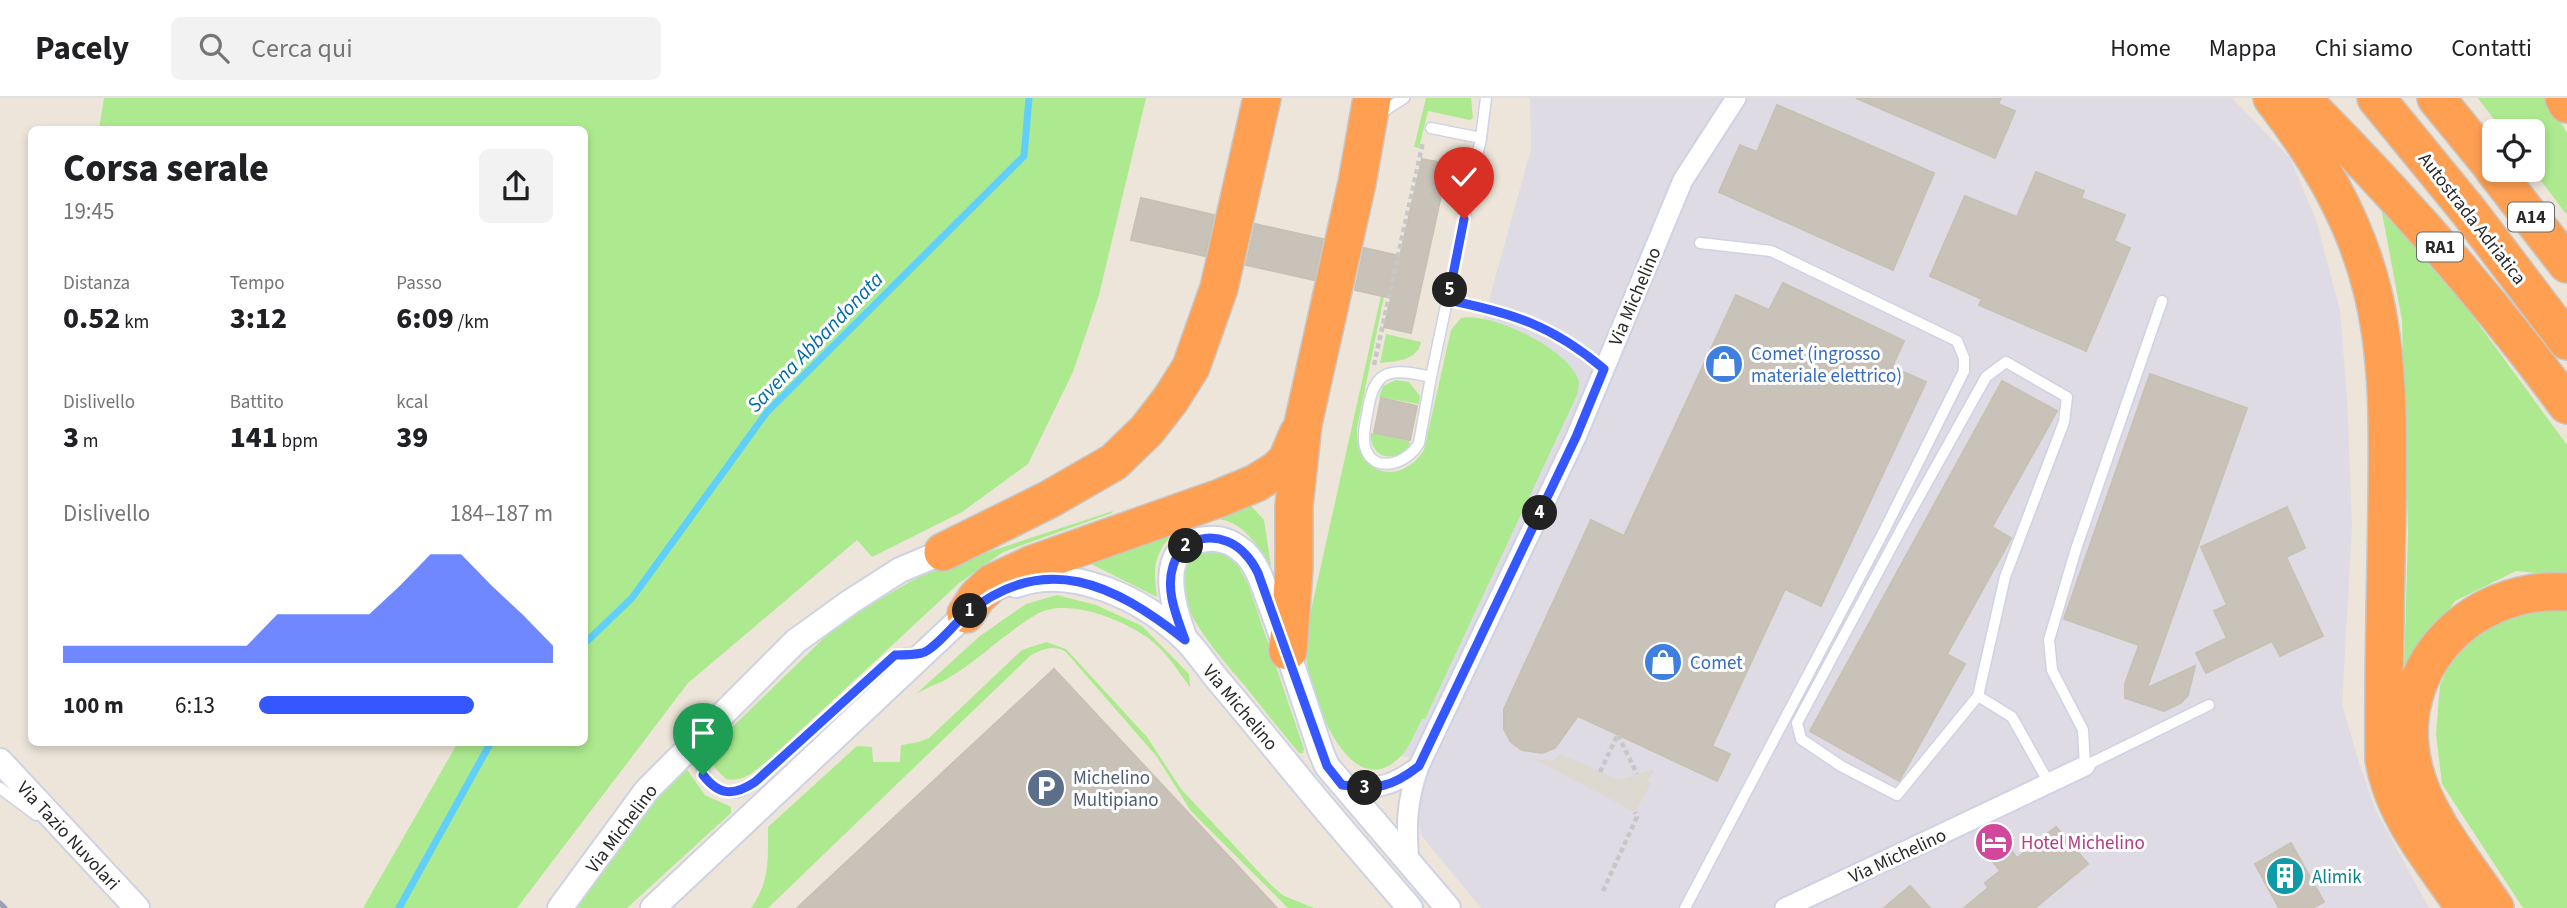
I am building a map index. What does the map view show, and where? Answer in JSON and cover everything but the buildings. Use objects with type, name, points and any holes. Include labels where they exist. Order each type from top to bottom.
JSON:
[{"type":"highway","points":[[943,552],[1037,506],[1114,462],[1147,430],[1171,399],[1191,367],[1219,288],[1262,98]]},
{"type":"highway","points":[[2272,98],[2317,159],[2333,188],[2359,248],[2372,289],[2384,360],[2387,419],[2384,759],[2387,778],[2402,816],[2465,908]]},
{"type":"highway","name":"RA1","points":[[2301,98],[2369,166],[2457,266],[2567,405]]},
{"type":"highway","name":"Autostrada Adriatica","points":[[2376,98],[2470,213],[2567,341]]},
{"type":"highway","name":"A14","points":[[2438,98],[2482,154]]},
{"type":"highway","points":[[2564,98],[2567,104]]},
{"type":"highway","points":[[1288,651],[1294,569],[1294,506],[1303,424],[1370,109]]},
{"type":"highway","name":"A14","points":[[2504,182],[2567,264]]},
{"type":"highway","points":[[966,614],[977,597],[992,583],[1033,564],[1256,483],[1287,460],[1303,424]]},
{"type":"highway","points":[[2496,908],[2440,825],[2420,788],[2411,745],[2411,716],[2415,694],[2432,658],[2461,624],[2474,614],[2510,597],[2532,592],[2567,592]]},
{"type":"street","name":"Via Michelino","points":[[1409,864],[1407,808],[1419,766],[1576,437],[1683,180],[1736,98]]},
{"type":"street","points":[[1185,640],[1174,609],[1172,567],[1188,544],[1202,539],[1220,538],[1246,554],[1258,573],[1327,766],[1448,908]]},
{"type":"street","name":"Via Michelino","points":[[561,908],[646,791],[715,720],[807,633],[850,601],[900,570],[943,552]]},
{"type":"street","name":"Via Michelino","points":[[653,908],[966,614],[994,594],[1035,579],[1071,580],[1122,597],[1152,614],[1185,640],[1330,816],[1410,908]]},
{"type":"street","name":"Via Tazio Nuvolari","points":[[0,761],[137,908]]},
{"type":"street","points":[[1342,785],[1367,788],[1386,786],[1399,781],[1419,766]]},
{"type":"street","name":"Via Michelino","points":[[1785,908],[2085,766]]},
{"type":"lane","points":[[1370,109],[1404,98]]},
{"type":"lane","points":[[1480,98],[1486,110]]},
{"type":"lane","points":[[1431,376],[1409,372],[1386,374],[1377,380],[1371,390],[1364,435],[1365,449],[1372,458],[1393,464],[1414,453],[1419,443],[1481,138],[1486,98]]},
{"type":"lane","points":[[1431,128],[1481,138]]},
{"type":"lane","points":[[1685,908],[1884,531],[1964,371],[1964,358],[1957,341],[1913,319],[1771,251],[1700,243]]},
{"type":"lane","points":[[1448,300],[1504,312],[1532,322],[1580,348],[1604,369]]},
{"type":"lane","points":[[2162,302],[2077,548],[2049,640],[2052,670],[2083,730],[2085,766],[2209,705]]},
{"type":"lane","points":[[2006,362],[2067,397],[2064,422],[2005,576],[1978,696],[1896,795],[1841,766],[1801,739],[1797,723],[1986,377],[2006,362]]},
{"type":"lane","name":"Via Michelino","points":[[715,720],[703,749],[703,775],[711,785],[726,792],[741,791],[755,782],[895,655],[925,653]]},
{"type":"lane","points":[[1978,696],[2012,717],[2049,783]]},
{"type":"lane","points":[[0,788],[72,838]]},
{"type":"path","points":[[1377,380],[1374,363],[1424,138],[1431,128]]},
{"type":"path","points":[[1600,772],[1618,735],[1637,774]]},
{"type":"path","points":[[1603,891],[1637,817],[1635,812]]},
{"type":"shaded area","points":[[1530,98],[2232,98],[2290,158],[2316,220],[2340,311],[2347,397],[2352,528],[2342,704],[2375,809],[2429,908],[1481,908],[1421,835],[1409,757],[1374,754],[1390,509],[1453,430],[1531,149]]},
{"type":"shaded area","points":[[1560,754],[1619,780],[1655,769],[1647,781],[1651,783],[1635,812],[1536,760],[1554,760]]},
{"type":"green space","points":[[104,98],[1146,98],[1099,295],[1073,372],[1028,464],[962,512],[872,557],[857,540],[688,683],[517,908],[363,908],[456,746],[588,746],[588,126],[99,126]]},
{"type":"green space","points":[[1426,98],[1471,98],[1473,118],[1470,120],[1428,111],[1419,148],[1414,147]]},
{"type":"green space","points":[[2478,98],[2547,98],[2567,133],[2567,215],[2542,182],[2545,182],[2545,119],[2494,119]]},
{"type":"green space","points":[[2380,202],[2441,273],[2567,445],[2567,576],[2516,571],[2455,601],[2404,672],[2408,533],[2402,320]]},
{"type":"green space","points":[[1384,282],[1387,282],[1357,428],[1358,444],[1371,465],[1392,472],[1403,469],[1414,462],[1424,450],[1451,330],[1461,318],[1474,317],[1491,321],[1528,335],[1562,358],[1579,382],[1578,393],[1425,719],[1422,719],[1404,753],[1381,769],[1364,768],[1349,757],[1335,739],[1315,695],[1305,649],[1308,624]]},
{"type":"green space","points":[[1386,334],[1421,342],[1411,356],[1380,363]]},
{"type":"green space","points":[[1396,380],[1409,382],[1420,396],[1419,404],[1379,397],[1383,386]]},
{"type":"green space","points":[[1371,433],[1409,441],[1410,445],[1398,455],[1385,456],[1374,448]]},
{"type":"green space","points":[[1236,505],[1251,506],[1264,520],[1271,566],[1244,531],[1232,523],[1208,518],[1197,520],[1177,530],[1162,548],[1155,568],[1157,597],[1083,560],[1084,557],[1197,515]]},
{"type":"green space","points":[[1113,511],[1003,552],[958,584],[751,774],[740,779],[726,779],[714,767],[713,749],[722,737],[826,636],[851,616],[936,569]]},
{"type":"green space","points":[[1214,547],[1234,558],[1248,584],[1304,749],[1303,753],[1299,753],[1223,660],[1187,606],[1181,587],[1181,571],[1189,557]]},
{"type":"green space","points":[[1057,595],[1096,605],[1142,626],[1189,674],[1190,687],[1160,648],[1137,631],[1094,612],[1063,608],[1049,609],[1037,614],[961,670],[916,694],[980,636],[1026,604]]},
{"type":"green space","points":[[2567,607],[2567,908],[2523,908],[2442,784],[2436,734],[2440,685],[2453,656],[2486,627],[2514,611]]},
{"type":"green space","points":[[1046,642],[1066,649],[1147,737],[1181,789],[1273,887],[1284,896],[1314,908],[1288,908],[1191,811],[1157,757],[1065,651],[1052,648],[1031,655],[768,908],[751,908],[765,879],[768,827],[857,746],[872,747],[873,762],[900,762],[901,745],[929,738],[1022,650]]},
{"type":"green space","points":[[683,764],[705,795],[731,807],[731,813],[627,908],[574,908],[632,826]]},
{"type":"waterway","name":"Savena Abbandonata","points":[[588,640],[632,598],[767,412],[1024,156],[1029,98]]},
{"type":"waterway","name":"Savena Abbandonata","points":[[399,908],[489,746]]},
{"type":"railway","points":[[0,903],[5,908]]},
{"type":"place","name":"Comet (ingrosso materiale elettrico)","points":[[1724,364]]},
{"type":"place","name":"Comet","points":[[1663,662]]},
{"type":"place","name":"Michelino Multipiano","points":[[1046,788]]},
{"type":"place","name":"Hotel Michelino","points":[[1994,842]]},
{"type":"place","name":"Alimik","points":[[2285,876]]},
{"type":"route","points":[[703,775],[711,785],[726,792],[741,791],[755,782],[895,655],[925,653],[966,614],[994,594],[1018,583],[1051,579],[1091,585],[1122,597],[1152,614],[1185,640],[1174,609],[1172,567],[1188,544],[1202,539],[1220,538],[1246,554],[1258,573],[1327,766],[1342,785],[1367,788],[1386,786],[1399,781],[1419,766],[1576,437],[1604,369],[1580,348],[1532,322],[1504,312],[1448,300],[1464,219]]}]
